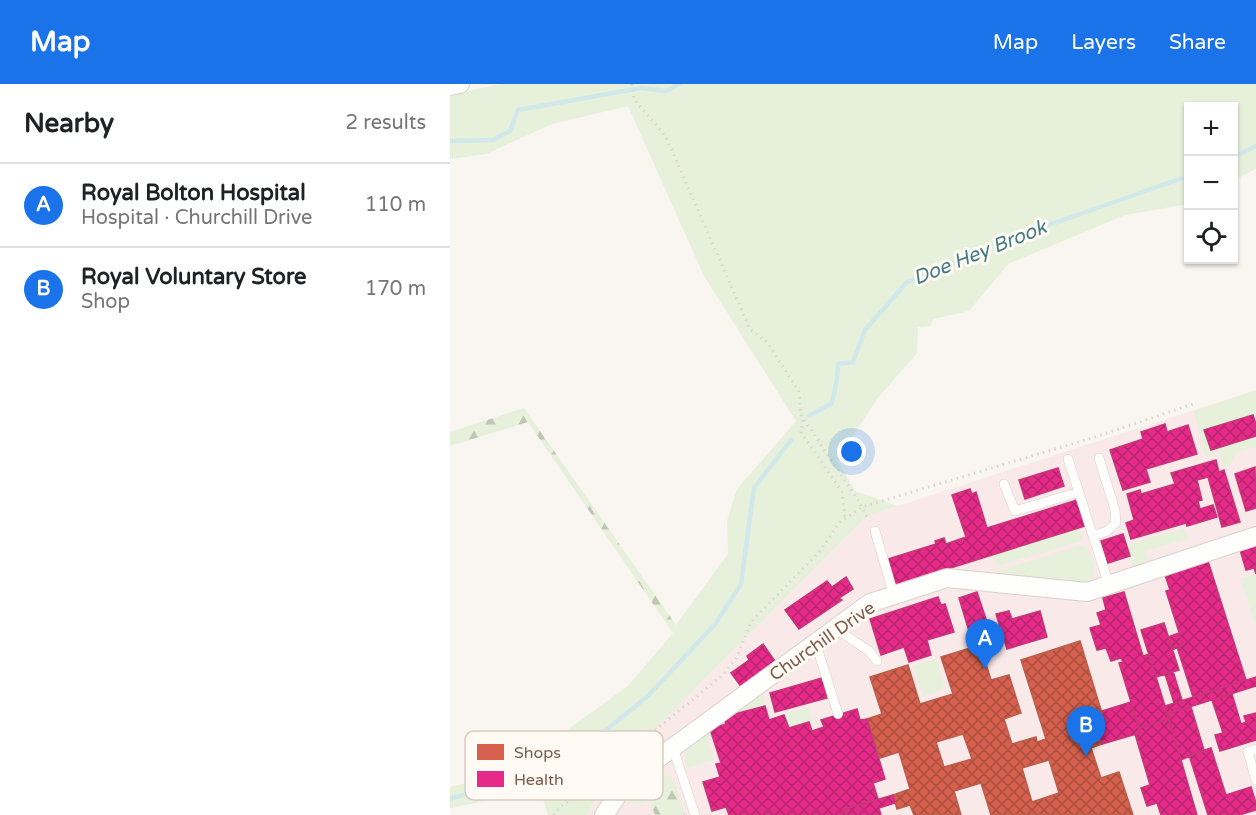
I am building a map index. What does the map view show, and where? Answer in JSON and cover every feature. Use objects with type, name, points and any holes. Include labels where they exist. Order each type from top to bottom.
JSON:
[{"type":"street","points":[[450,86],[460,84]]},
{"type":"street","name":"Churchill Drive","points":[[663,756],[870,603],[947,578],[1088,592],[1256,536]]},
{"type":"street","name":"Churchill Drive","points":[[604,815],[614,800]]},
{"type":"lane","points":[[1093,536],[1107,531],[1116,523],[1115,510],[1098,458]]},
{"type":"lane","points":[[1068,459],[1109,585]]},
{"type":"lane","points":[[1004,484],[1015,511],[1079,492]]},
{"type":"lane","points":[[875,531],[894,596]]},
{"type":"lane","points":[[836,629],[869,651],[877,662]]},
{"type":"lane","points":[[816,644],[838,714]]},
{"type":"lane","points":[[674,748],[695,815]]},
{"type":"lane","points":[[1256,749],[1248,752],[1256,780]]},
{"type":"path","points":[[632,84],[634,99],[666,137],[750,329],[768,343],[799,392],[801,415],[862,507],[875,531]]},
{"type":"path","points":[[654,731],[724,674],[737,657],[751,622],[820,551],[845,517],[862,507],[1095,437],[1193,404]]},
{"type":"path","points":[[803,418],[801,432],[842,492],[845,517]]},
{"type":"path","points":[[554,815],[569,800]]},
{"type":"shaded area","points":[[1256,390],[1256,815],[587,815],[594,800],[663,800],[663,731],[653,731],[867,516]]},
{"type":"green space","points":[[501,84],[1256,84],[1256,169],[1238,178],[1238,102],[1184,102],[1184,205],[1125,215],[1008,264],[969,311],[933,319],[930,326],[918,327],[917,353],[877,399],[837,460],[855,491],[897,506],[867,516],[653,731],[566,731],[628,686],[673,633],[676,625],[728,554],[727,521],[737,489],[796,421],[704,276],[628,106],[552,124],[486,154],[450,159],[450,95]]},
{"type":"green space","points":[[1256,390],[1256,415],[1204,431],[1211,450],[1256,436],[1256,447],[1238,452],[1228,467],[1224,468],[1219,452],[1205,457],[1194,411]]},
{"type":"green space","points":[[524,408],[676,625],[673,633],[528,422],[450,446],[450,432]]},
{"type":"green space","points":[[1077,528],[1083,537],[1079,542],[996,566],[992,555]]},
{"type":"green space","points":[[1184,528],[1188,539],[1145,551],[1148,561],[1133,566],[1126,545]]},
{"type":"green space","points":[[1083,545],[1093,559],[1094,568],[1094,577],[1086,584],[999,577],[997,571]]},
{"type":"green space","points":[[1256,574],[1256,627],[1240,578]]},
{"type":"green space","points":[[936,659],[945,688],[923,696],[913,666]]},
{"type":"green space","points":[[762,690],[765,704],[724,717],[726,724],[710,729],[713,737],[707,740],[714,760],[688,768],[684,758],[687,743]]},
{"type":"green space","points":[[808,707],[814,726],[811,727],[808,722],[789,728],[784,715]]},
{"type":"green space","points":[[663,776],[673,778],[685,815],[655,815],[650,801],[634,805],[626,804],[630,800],[663,800]]},
{"type":"green space","points":[[465,783],[465,800],[490,800],[450,808],[450,787]]},
{"type":"green space","points":[[543,800],[594,800],[587,815],[548,815]]},
{"type":"building: Shops","points":[[1080,641],[1105,723],[1097,725],[1102,744],[1091,748],[1101,778],[1119,772],[1133,815],[991,815],[981,783],[954,791],[961,815],[914,815],[910,805],[897,809],[893,795],[910,789],[899,752],[880,758],[867,719],[882,714],[870,677],[908,665],[920,704],[953,694],[941,657],[980,645],[991,680],[1009,675],[1021,713],[1004,719],[1012,744],[1036,737],[1037,742],[1046,739],[1021,660]],"holes":[[[963,734],[972,759],[944,767],[936,742]],[[1049,760],[1059,793],[1032,802],[1022,768]]]},
{"type":"building: Health","points":[[1253,415],[1256,436],[1211,450],[1204,430]]},
{"type":"building: Health","points":[[1165,424],[1167,432],[1188,425],[1197,454],[1146,469],[1150,482],[1123,490],[1110,450],[1143,439],[1141,432]]},
{"type":"building: Health","points":[[1216,460],[1219,472],[1224,470],[1240,522],[1222,527],[1208,477],[1197,480],[1202,500],[1198,501],[1200,509],[1213,505],[1217,517],[1187,526],[1186,523],[1131,539],[1126,523],[1134,520],[1127,494],[1140,490],[1141,494],[1175,484],[1171,473]]},
{"type":"building: Health","points":[[1255,467],[1256,508],[1246,511],[1235,474]]},
{"type":"building: Health","points":[[1058,468],[1064,486],[1025,499],[1019,480]]},
{"type":"building: Health","points":[[970,489],[972,494],[976,492],[987,528],[1077,500],[1085,526],[896,585],[888,559],[936,544],[935,541],[944,538],[946,544],[966,537],[952,495]]},
{"type":"building: Health","points":[[1123,534],[1130,556],[1108,563],[1101,541]]},
{"type":"building: Health","points":[[1256,542],[1256,574],[1254,568],[1246,570],[1240,550]]},
{"type":"building: Health","points":[[1208,561],[1246,680],[1193,697],[1177,647],[1183,645],[1166,591],[1170,590],[1165,575]]},
{"type":"building: Health","points":[[846,577],[853,589],[839,598],[842,600],[799,629],[785,610],[827,581],[832,587]]},
{"type":"building: Health","points":[[977,592],[987,622],[968,628],[959,598]]},
{"type":"building: Health","points":[[1124,592],[1143,656],[1149,654],[1169,719],[1139,728],[1119,663],[1123,662],[1121,658],[1111,661],[1106,648],[1097,650],[1090,628],[1101,625],[1097,613],[1106,610],[1103,598]]},
{"type":"building: Health","points":[[938,597],[941,605],[945,604],[954,632],[927,640],[931,655],[909,662],[904,647],[881,655],[870,619]]},
{"type":"building: Health","points":[[1009,611],[1012,619],[1040,611],[1047,637],[1007,649],[996,614]]},
{"type":"building: Health","points":[[1164,623],[1179,670],[1156,677],[1141,630]]},
{"type":"building: Health","points":[[1179,633],[1183,645],[1172,650],[1168,637]]},
{"type":"building: Health","points":[[763,644],[777,664],[742,688],[731,673],[749,660],[747,656]]},
{"type":"building: Health","points":[[1173,671],[1182,700],[1174,703],[1165,674]]},
{"type":"building: Health","points":[[1256,677],[1256,686],[1167,714],[1165,706]]},
{"type":"building: Health","points":[[822,678],[827,698],[775,712],[770,693]]},
{"type":"building: Health","points":[[1232,694],[1241,724],[1246,722],[1244,716],[1256,713],[1256,740],[1220,751],[1215,735],[1223,733],[1212,700]]},
{"type":"building: Health","points":[[1131,702],[1140,733],[1102,744],[1097,725],[1105,723],[1102,711]]},
{"type":"building: Health","points":[[765,706],[769,720],[784,715],[789,728],[809,722],[812,731],[824,727],[821,720],[857,709],[860,720],[867,719],[885,779],[873,783],[878,799],[845,809],[847,815],[729,815],[726,807],[712,811],[703,782],[720,777],[716,764],[721,763],[710,729],[726,724],[723,717]]},
{"type":"building: Health","points":[[1191,707],[1204,750],[1181,760],[1167,714]]},
{"type":"building: Health","points":[[1169,719],[1197,815],[1161,815],[1157,803],[1147,806],[1141,788],[1150,785],[1135,734],[1140,733],[1139,728]]},
{"type":"building: Health","points":[[1211,748],[1226,795],[1251,787],[1256,810],[1239,815],[1208,815],[1189,755]]},
{"type":"building: Health","points":[[893,795],[895,803],[879,808],[881,815],[847,815],[845,809]]},
{"type":"waterway","points":[[450,141],[493,140],[510,131],[518,110],[641,88],[666,91],[679,84]]},
{"type":"waterway","name":"Doe Hey Brook","points":[[1236,156],[1256,146]]},
{"type":"waterway","name":"Doe Hey Brook","points":[[809,416],[832,403],[838,364],[853,362],[865,330],[907,282],[998,243],[1184,177]]},
{"type":"waterway","points":[[605,731],[648,696],[716,623],[741,584],[754,488],[791,440]]},
{"type":"waterway","points":[[450,799],[465,794]]},
{"type":"place","name":"Royal Bolton Hospital","points":[[985,669]]},
{"type":"place","name":"Royal Voluntary Store","points":[[1086,756]]}]
